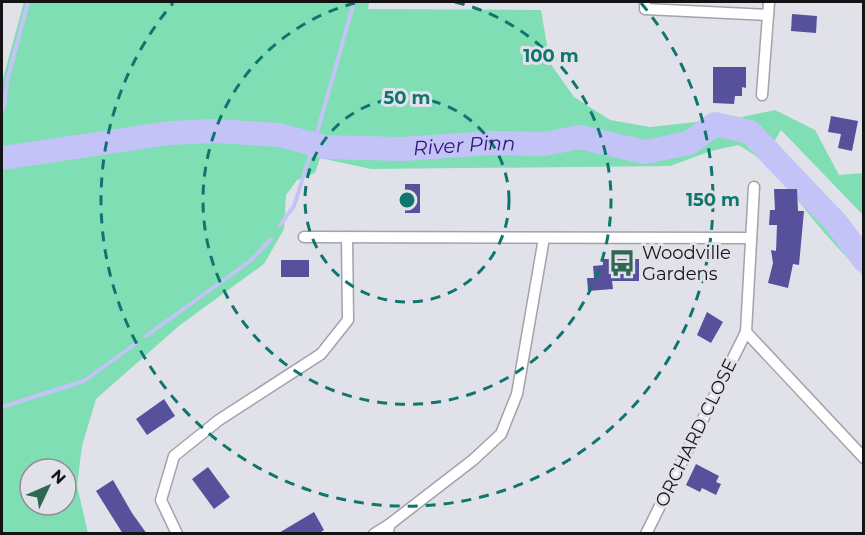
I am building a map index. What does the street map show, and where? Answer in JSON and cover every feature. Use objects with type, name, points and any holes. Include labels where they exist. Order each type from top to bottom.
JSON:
[{"type":"street","points":[[645,2],[645,9],[768,15]]},
{"type":"street","points":[[762,95],[769,2]]},
{"type":"street","points":[[754,187],[746,332],[864,458]]},
{"type":"street","points":[[304,237],[751,238]]},
{"type":"street","points":[[177,534],[161,500],[174,456],[219,420],[321,354],[348,320],[347,237]]},
{"type":"street","points":[[374,534],[388,529],[473,460],[501,434],[517,394],[544,238]]},
{"type":"street","name":"ORCHARD CLOSE","points":[[646,534],[746,332]]},
{"type":"green space","points":[[24,2],[369,2],[368,9],[541,10],[550,63],[574,97],[610,120],[650,127],[742,117],[775,110],[815,130],[839,175],[863,173],[863,215],[781,130],[774,142],[846,216],[863,240],[863,275],[772,170],[738,145],[711,151],[670,166],[371,169],[320,158],[315,173],[297,180],[286,195],[284,229],[264,264],[180,325],[96,399],[82,446],[78,478],[78,457],[18,457],[18,517],[78,517],[78,490],[88,533],[2,534],[2,82]]},
{"type":"building","points":[[792,14],[817,16],[816,33],[791,31]]},
{"type":"building","points":[[713,67],[746,67],[746,88],[742,87],[742,96],[735,96],[734,104],[713,103]]},
{"type":"building","points":[[831,116],[858,121],[852,151],[838,148],[841,134],[828,132]]},
{"type":"building","points":[[405,184],[420,184],[420,213],[405,213]]},
{"type":"building","points":[[774,189],[797,189],[798,211],[804,211],[799,265],[793,264],[788,288],[768,283],[773,263],[771,250],[776,251],[777,225],[769,225],[770,210],[775,210]]},
{"type":"building","points":[[603,259],[639,259],[639,281],[612,281],[613,289],[588,291],[587,278],[594,278],[593,266],[603,265]]},
{"type":"building","points":[[281,260],[309,260],[309,277],[281,277]]},
{"type":"building","points":[[707,312],[723,322],[711,343],[697,335]]},
{"type":"building","points":[[164,399],[175,416],[147,435],[136,419]]},
{"type":"building","points":[[696,464],[719,476],[716,482],[721,484],[716,495],[702,488],[700,492],[686,485]]},
{"type":"building","points":[[208,467],[230,497],[214,509],[192,479]]},
{"type":"building","points":[[113,480],[147,534],[123,534],[96,491]]},
{"type":"building","points":[[314,512],[324,530],[318,534],[277,534]]},
{"type":"waterway","points":[[2,110],[7,81],[28,2]]},
{"type":"waterway","points":[[280,225],[294,206],[354,2]]},
{"type":"waterway","name":"River Pinn","points":[[2,158],[170,133],[215,131],[279,135],[324,147],[403,149],[491,143],[545,144],[579,137],[645,152],[689,143],[715,124],[750,132],[837,224],[864,260]]},
{"type":"waterway","points":[[146,336],[250,261],[271,239]]},
{"type":"waterway","points":[[2,407],[84,381],[135,344]]},
{"type":"place","name":"Woodville Gardens","points":[[622,263]]}]
